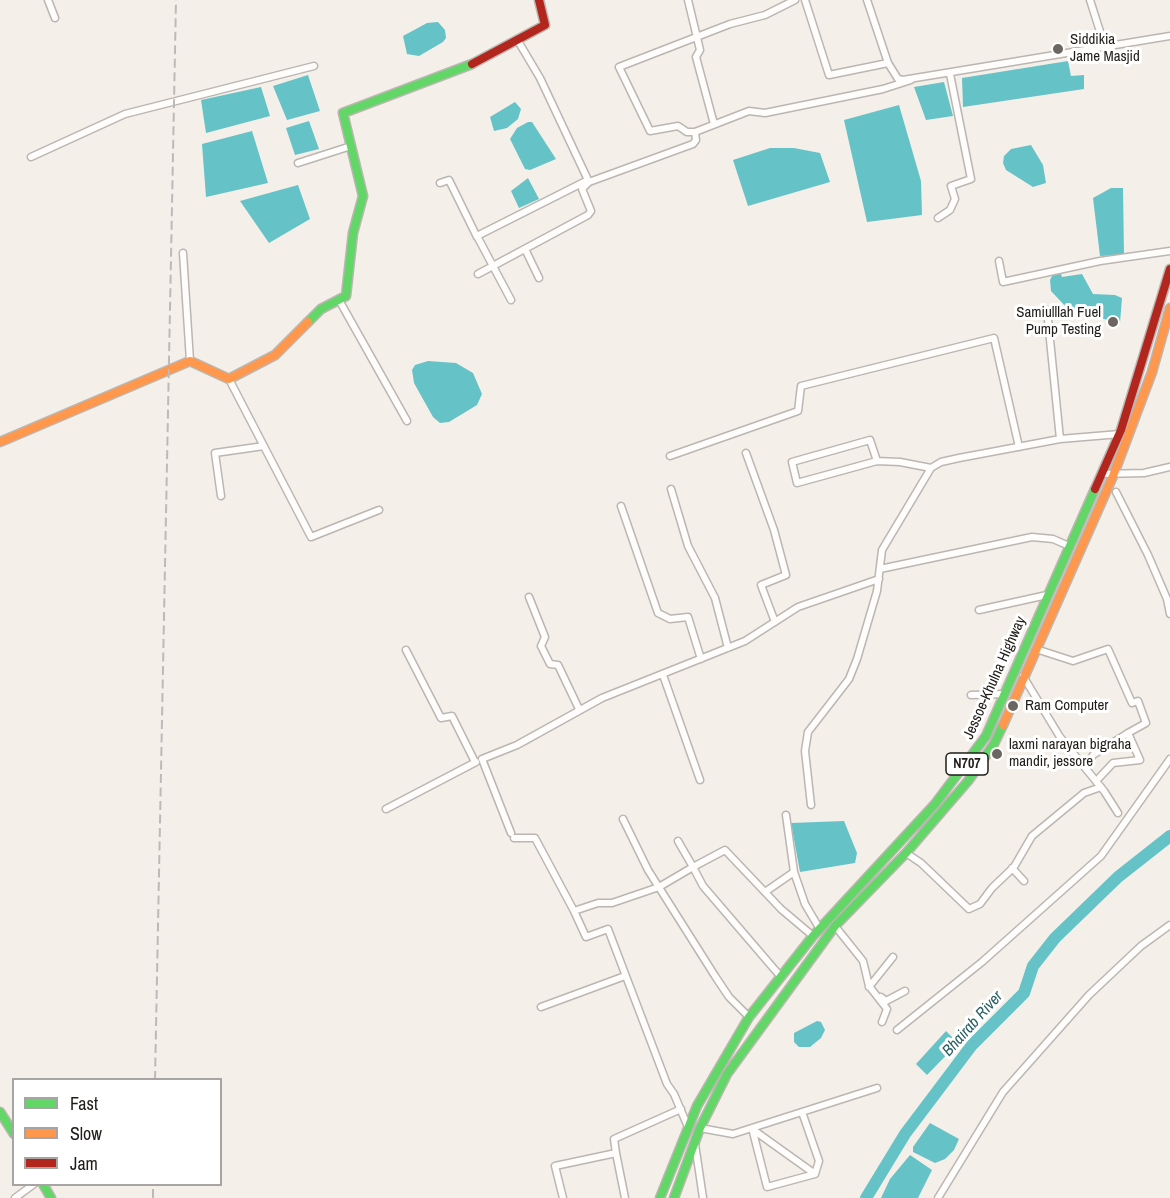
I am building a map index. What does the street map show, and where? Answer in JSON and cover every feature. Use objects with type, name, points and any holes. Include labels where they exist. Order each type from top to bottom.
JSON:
[{"type":"main road","points":[[0,442],[190,361],[229,379],[275,355],[321,309],[346,296],[353,232],[363,196],[343,113],[454,73],[518,41],[545,25],[539,0]]},
{"type":"main road","name":"Jessoe-Khulna Highway","points":[[660,1198],[697,1106],[749,1017],[813,936],[960,774],[986,736],[1120,434],[1170,269]]},
{"type":"main road","name":"Jessoe-Khulna Highway","points":[[674,1198],[700,1128],[727,1074],[835,926],[906,854],[986,758],[1008,714],[1113,476],[1152,372],[1170,308]]},
{"type":"main road","points":[[0,1112],[12,1131]]},
{"type":"street","points":[[48,0],[55,18]]},
{"type":"street","points":[[688,0],[700,50],[696,57],[714,124]]},
{"type":"street","points":[[795,0],[765,15],[730,24],[619,67],[650,131],[678,126],[687,132],[695,132],[749,111],[765,113],[884,89],[911,80],[1170,35]]},
{"type":"street","points":[[805,0],[829,75],[888,63]]},
{"type":"street","points":[[867,0],[888,63],[898,79],[911,80]]},
{"type":"street","points":[[1090,0],[1104,44],[1170,35]]},
{"type":"street","points":[[477,237],[542,201],[588,180],[540,78],[518,41]]},
{"type":"street","points":[[30,157],[125,114],[314,66]]},
{"type":"street","points":[[938,218],[950,210],[955,199],[951,186],[971,178],[950,74]]},
{"type":"street","points":[[478,274],[588,215],[591,211],[582,189],[584,186],[645,159],[693,144],[696,140],[695,132]]},
{"type":"street","points":[[298,163],[351,146]]},
{"type":"street","points":[[440,183],[448,180],[511,300]]},
{"type":"street","points":[[525,249],[539,278]]},
{"type":"street","points":[[999,261],[1003,282],[1100,261],[1170,251]]},
{"type":"street","points":[[183,253],[190,361]]},
{"type":"street","points":[[339,300],[406,421]]},
{"type":"street","points":[[1045,310],[1047,310],[1060,439]]},
{"type":"street","points":[[670,456],[798,411],[801,386],[994,338],[1019,447]]},
{"type":"street","points":[[229,379],[311,537],[379,510]]},
{"type":"street","points":[[812,805],[805,751],[808,732],[849,679],[857,659],[879,579],[887,538],[931,468],[941,462],[1060,439],[1120,434]]},
{"type":"street","points":[[877,461],[870,440],[792,462],[796,483],[877,461],[900,462],[931,468]]},
{"type":"street","points":[[221,496],[215,453],[264,446]]},
{"type":"street","points":[[746,453],[774,530],[786,575],[761,585],[775,622]]},
{"type":"street","points":[[1101,474],[1113,476],[1144,473],[1170,467]]},
{"type":"street","points":[[671,489],[688,546],[714,598],[728,648]]},
{"type":"street","points":[[1116,492],[1148,555],[1167,599],[1170,614]]},
{"type":"street","points":[[621,506],[658,614],[670,620],[688,617],[701,659]]},
{"type":"street","points":[[880,569],[1032,537],[1053,539],[1070,546]]},
{"type":"street","points":[[386,809],[475,762],[517,745],[579,709],[745,641],[798,607],[879,579]]},
{"type":"street","points":[[979,610],[1047,595]]},
{"type":"street","points":[[530,597],[545,637],[541,646],[550,664],[558,665],[579,709]]},
{"type":"street","points":[[1035,649],[1073,661],[1108,649],[1132,703],[1138,701],[1146,723],[1093,755],[1085,768]]},
{"type":"street","points":[[406,650],[441,718],[452,716],[475,762]]},
{"type":"street","points":[[663,675],[700,780]]},
{"type":"street","points":[[1023,676],[1060,737],[1101,787],[1118,813]]},
{"type":"street","points":[[971,694],[1004,694]]},
{"type":"street","points":[[1099,778],[1113,763],[1140,760],[1128,733]]},
{"type":"street","points":[[483,759],[513,836],[535,838],[586,937],[608,929],[666,1084],[689,1127]]},
{"type":"street","points":[[897,1030],[982,962],[1101,856],[1170,759]]},
{"type":"street","points":[[906,854],[921,863],[961,904],[969,909],[980,904],[1012,868],[1032,837],[1084,793],[1101,787]]},
{"type":"street","points":[[786,815],[794,872],[805,904],[818,926]]},
{"type":"street","points":[[623,819],[659,887],[724,990],[749,1017]]},
{"type":"street","points":[[678,841],[703,886],[781,977]]},
{"type":"street","points":[[574,911],[598,903],[612,903],[659,887],[725,850],[781,909],[813,936]]},
{"type":"street","points":[[1012,868],[1024,881]]},
{"type":"street","points":[[765,892],[794,872]]},
{"type":"street","points":[[938,1198],[1003,1092],[1089,995],[1141,946],[1170,925]]},
{"type":"street","points":[[835,926],[863,961],[869,987],[887,1009],[882,1023]]},
{"type":"street","points":[[869,987],[892,957]]},
{"type":"street","points":[[541,1007],[625,976]]},
{"type":"street","points":[[869,987],[886,1001],[905,991]]},
{"type":"street","points":[[700,1128],[733,1134],[877,1088]]},
{"type":"street","points":[[625,1198],[614,1139],[681,1109]]},
{"type":"street","points":[[802,1112],[819,1161],[815,1174]]},
{"type":"street","points":[[752,1128],[767,1187],[815,1174]]},
{"type":"street","points":[[752,1128],[815,1174]]},
{"type":"street","points":[[695,1141],[703,1198]]},
{"type":"street","points":[[563,1198],[555,1166],[615,1153]]},
{"type":"street","points":[[15,1198],[33,1186]]},
{"type":"water","points":[[438,22],[445,30],[446,38],[443,42],[419,56],[407,54],[403,36],[427,23]]},
{"type":"water","points":[[1068,61],[1071,76],[1084,75],[1084,89],[963,107],[962,78]]},
{"type":"water","points":[[308,75],[320,111],[287,120],[273,86]]},
{"type":"water","points":[[944,82],[953,116],[926,120],[914,87]]},
{"type":"water","points":[[261,87],[270,116],[206,133],[201,100]]},
{"type":"water","points":[[515,102],[521,109],[518,119],[507,128],[494,131],[490,117]]},
{"type":"water","points":[[899,105],[921,181],[922,215],[867,222],[844,120]]},
{"type":"water","points":[[309,121],[319,149],[295,155],[286,128]]},
{"type":"water","points":[[532,122],[556,159],[530,170],[525,169],[510,139],[517,128]]},
{"type":"water","points":[[252,131],[268,183],[206,197],[202,144]]},
{"type":"water","points":[[1031,145],[1043,165],[1046,183],[1033,187],[1006,170],[1003,163],[1004,156],[1011,149]]},
{"type":"water","points":[[770,148],[794,148],[820,153],[830,182],[748,206],[733,160]]},
{"type":"water","points":[[528,178],[539,199],[519,208],[511,191]]},
{"type":"water","points":[[298,185],[310,219],[269,243],[240,201]]},
{"type":"water","points":[[1111,188],[1123,188],[1124,255],[1100,256],[1093,198]]},
{"type":"water","points":[[1053,274],[1061,274],[1062,277],[1082,274],[1093,294],[1115,295],[1122,298],[1120,323],[1100,318],[1090,320],[1068,309],[1051,291],[1050,280]]},
{"type":"water","points":[[428,361],[456,363],[473,373],[482,394],[477,405],[449,422],[440,423],[433,417],[414,383],[412,370],[415,365]]},
{"type":"water","points":[[844,821],[857,853],[855,863],[800,872],[791,823]]},
{"type":"water","points":[[817,1021],[821,1022],[825,1030],[821,1038],[810,1047],[799,1047],[794,1042],[794,1033]]},
{"type":"water","points":[[946,1031],[958,1043],[927,1075],[916,1064]]},
{"type":"water","points":[[930,1123],[959,1139],[954,1150],[945,1159],[935,1163],[913,1152],[913,1147]]},
{"type":"water","points":[[910,1155],[932,1170],[918,1198],[881,1198],[890,1179]]},
{"type":"waterway","name":"Bhairab River","points":[[866,1198],[905,1134],[972,1045],[1024,993],[1033,966],[1055,938],[1118,877],[1170,836]]},
{"type":"railway","points":[[155,1078],[176,0]]},
{"type":"railway","points":[[153,1186],[153,1198]]},
{"type":"traffic: fast","points":[[308,322],[321,309],[346,296],[353,233],[363,196],[343,113],[472,64]]},
{"type":"traffic: fast","points":[[660,1198],[697,1106],[749,1017],[813,936],[935,804],[986,736],[1095,489]]},
{"type":"traffic: fast","points":[[674,1198],[700,1128],[727,1074],[835,926],[906,853],[968,781],[994,744],[1003,725]]},
{"type":"traffic: fast","points":[[0,1112],[12,1131]]},
{"type":"traffic: fast","points":[[44,1186],[51,1198]]},
{"type":"traffic: slow","points":[[1003,725],[1113,476],[1152,372],[1170,308]]},
{"type":"traffic: slow","points":[[0,442],[190,361],[229,379],[275,355],[308,322]]},
{"type":"traffic: jam","points":[[472,64],[545,25],[539,0]]},
{"type":"traffic: jam","points":[[1095,489],[1121,430],[1170,269]]},
{"type":"place","name":"Siddikia Jame Masjid","points":[[1058,49]]},
{"type":"place","name":"Samiulllah Fuel Pump Testing","points":[[1113,322]]},
{"type":"place","name":"Ram Computer","points":[[1013,706]]},
{"type":"place","name":"laxmi narayan bigraha mandir, jessore","points":[[997,754]]}]
